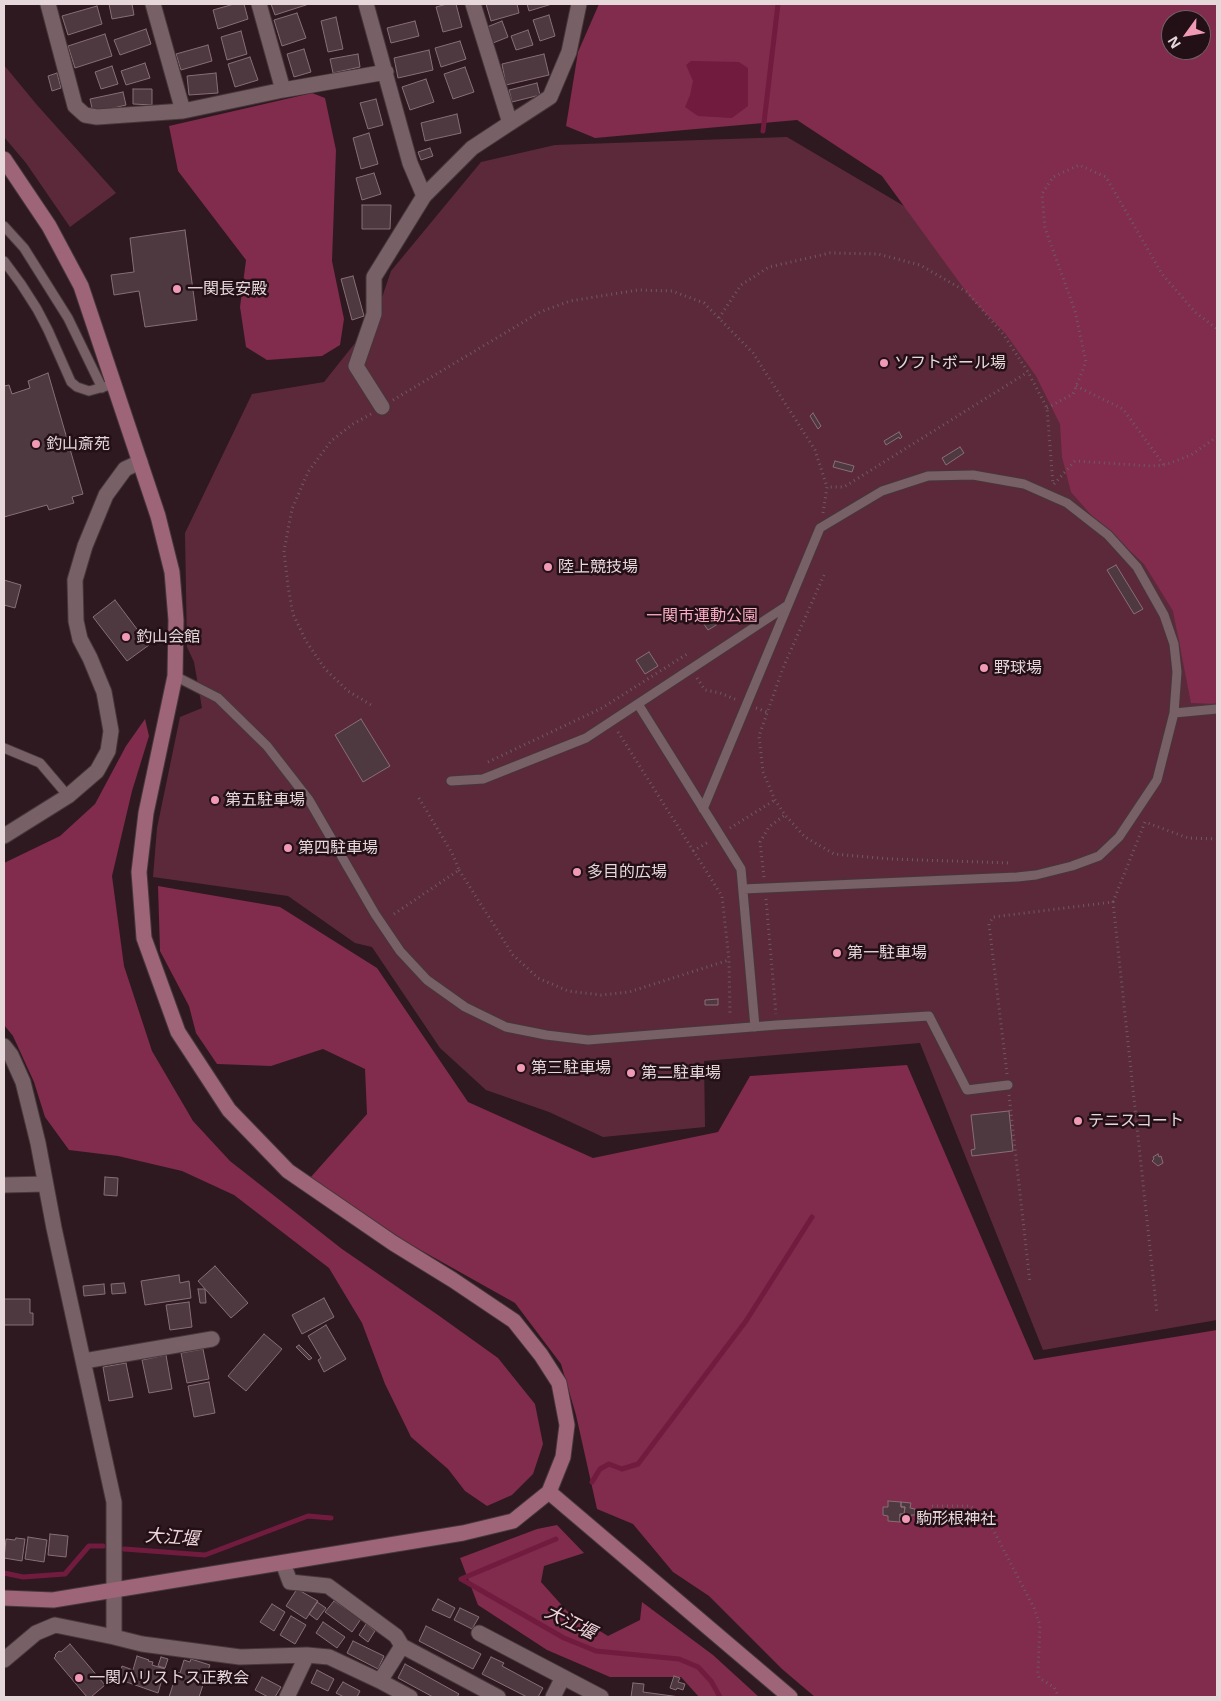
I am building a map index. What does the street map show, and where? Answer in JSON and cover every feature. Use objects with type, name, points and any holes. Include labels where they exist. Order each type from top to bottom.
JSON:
[{"type":"street","points":[[48,4],[76,106],[85,115],[97,117],[183,111],[283,90],[386,72]]},
{"type":"street","points":[[153,4],[183,111]]},
{"type":"street","points":[[259,4],[283,90]]},
{"type":"street","points":[[366,4],[410,163],[424,196]]},
{"type":"street","points":[[473,4],[510,123]]},
{"type":"street","points":[[382,407],[356,366],[374,314],[374,277],[424,196],[472,148],[550,97],[569,52],[579,4]]},
{"type":"street","points":[[4,159],[49,226],[81,286],[108,385],[140,462],[158,516],[172,572],[176,620],[175,676],[146,813],[139,872],[144,938],[178,1032],[229,1110],[288,1171],[393,1243],[514,1321],[560,1383],[567,1425],[563,1457],[550,1492],[513,1521],[463,1533],[114,1591],[53,1600],[4,1598]]},
{"type":"street","points":[[4,836],[68,796],[97,771],[108,751],[112,731],[104,692],[80,638],[76,621],[75,580],[85,546],[106,495],[125,469],[140,462]]},
{"type":"street","points":[[4,1046],[11,1055],[23,1082],[38,1143],[45,1184],[114,1502],[114,1636]]},
{"type":"street","points":[[4,1185],[45,1184]]},
{"type":"street","points":[[84,1361],[212,1339]]},
{"type":"street","points":[[550,1492],[790,1697]]},
{"type":"street","points":[[283,1563],[290,1582],[328,1586],[396,1636],[402,1646],[498,1697]]},
{"type":"street","points":[[4,1660],[36,1633],[55,1625],[114,1636],[142,1644],[240,1656],[329,1657],[410,1697]]},
{"type":"street","points":[[479,1633],[601,1697]]},
{"type":"street","points":[[380,1681],[402,1646]]},
{"type":"street","points":[[287,1697],[307,1656]]},
{"type":"street","points":[[553,1697],[563,1677]]},
{"type":"lane","points":[[4,226],[24,248],[108,385],[89,391],[71,382],[37,309],[4,261]]},
{"type":"lane","points":[[703,808],[820,528],[882,491],[928,476],[973,475],[1024,484],[1067,504],[1108,535],[1136,567],[1164,615],[1174,644],[1177,672],[1174,713],[1157,780],[1119,837],[1099,856],[1072,866],[1017,878],[743,889]]},
{"type":"lane","points":[[451,781],[483,779],[586,738],[788,605]]},
{"type":"lane","points":[[175,676],[218,698],[267,746],[309,800],[375,914],[400,951],[427,980],[465,1007],[506,1027],[546,1035],[588,1040],[777,1025],[929,1016],[967,1090],[1008,1085]]},
{"type":"lane","points":[[638,704],[741,869],[755,1027]]},
{"type":"lane","points":[[1174,713],[1217,708]]},
{"type":"lane","points":[[4,748],[40,763],[68,796]]},
{"type":"path","points":[[1046,408],[1073,394],[1086,362],[1075,311],[1045,228],[1042,194],[1053,177],[1079,165],[1106,177],[1162,274],[1195,312],[1217,329]]},
{"type":"path","points":[[719,318],[741,285],[770,267],[830,253],[878,254],[920,265],[967,292],[1003,334],[1028,372],[1046,408],[1055,498]]},
{"type":"path","points":[[373,706],[348,691],[325,669],[306,641],[294,614],[288,586],[284,551],[292,509],[308,472],[331,441],[353,424],[540,312],[570,301],[638,290],[672,291],[704,303],[753,353],[815,450],[827,487],[820,528]]},
{"type":"path","points":[[827,487],[844,487],[1028,372]]},
{"type":"path","points":[[1076,386],[1123,409],[1165,465]]},
{"type":"path","points":[[1053,485],[1075,461],[1151,466],[1165,465],[1191,455],[1217,437]]},
{"type":"path","points":[[824,575],[782,668],[759,736],[763,772],[775,800],[785,815],[805,837],[834,854],[890,859],[1019,864]]},
{"type":"path","points":[[485,763],[602,708],[691,652]]},
{"type":"path","points":[[684,657],[705,690],[720,693],[767,712]]},
{"type":"path","points":[[602,708],[722,896],[729,960],[730,1015]]},
{"type":"path","points":[[417,795],[452,852],[459,870],[513,955],[538,978],[568,991],[601,995],[629,992],[729,960]]},
{"type":"path","points":[[693,851],[775,800]]},
{"type":"path","points":[[777,1025],[760,842],[769,827],[785,815]]},
{"type":"path","points":[[1157,1314],[1113,902],[1145,822],[1188,838],[1217,839]]},
{"type":"path","points":[[394,914],[459,870]]},
{"type":"path","points":[[1030,1283],[988,924],[993,917],[1113,902]]},
{"type":"path","points":[[932,1506],[971,1506],[988,1520],[1034,1608],[1040,1625],[1039,1678],[1054,1687],[1059,1697]]},
{"type":"green space","points":[[4,65],[37,105],[116,193],[70,227],[26,163],[4,137]]},
{"type":"green space","name":"一関市運動公園","points":[[787,137],[1009,268],[1217,442],[1217,1320],[1043,1350],[920,1043],[704,1061],[705,1127],[603,1137],[549,1112],[486,1090],[440,1048],[372,947],[355,943],[288,896],[153,877],[157,828],[180,717],[202,708],[194,662],[187,647],[185,533],[252,394],[324,382],[375,318],[391,271],[481,162],[555,145]]},
{"type":"shaded area","points":[[599,4],[1217,4],[1217,704],[1191,703],[1173,611],[1144,564],[1092,516],[1071,492],[1062,457],[1060,424],[1036,376],[1005,333],[970,297],[882,176],[797,120],[595,138],[566,126],[578,52]]},
{"type":"shaded area","points":[[691,61],[739,62],[748,68],[748,106],[732,118],[698,116],[685,107],[693,81],[686,65]]},
{"type":"shaded area","points":[[312,93],[325,98],[336,150],[332,261],[344,319],[340,345],[322,356],[267,360],[246,347],[240,307],[246,260],[178,171],[169,126]]},
{"type":"shaded area","points":[[145,719],[149,736],[132,791],[112,876],[124,966],[152,1051],[193,1121],[230,1161],[342,1249],[498,1358],[535,1404],[543,1444],[533,1474],[512,1495],[487,1506],[465,1491],[448,1469],[411,1437],[385,1384],[362,1323],[329,1268],[234,1195],[182,1171],[118,1156],[69,1150],[45,1117],[34,1082],[13,1036],[4,1025],[4,863],[60,836],[95,804],[126,746]]},
{"type":"shaded area","points":[[158,886],[280,907],[377,968],[468,1102],[593,1158],[718,1132],[750,1076],[907,1065],[1034,1360],[1217,1330],[1217,1697],[815,1697],[782,1669],[709,1596],[673,1572],[633,1524],[597,1509],[576,1415],[561,1364],[515,1303],[408,1243],[310,1178],[367,1114],[365,1069],[323,1049],[271,1066],[217,1064],[196,1033],[189,1006],[160,951]]},
{"type":"shaded area","points":[[557,1525],[584,1553],[544,1566],[541,1582],[567,1611],[608,1636],[640,1620],[642,1602],[713,1655],[759,1697],[699,1697],[681,1677],[610,1677],[547,1650],[478,1605],[460,1558],[537,1529]]},
{"type":"building","points":[[109,4],[132,4],[134,15],[112,19]]},
{"type":"building","points":[[234,4],[244,4],[248,19],[218,29],[213,10]]},
{"type":"building","points":[[271,4],[309,4],[275,15]]},
{"type":"building","points":[[456,4],[462,27],[443,32],[436,7]]},
{"type":"building","points":[[486,4],[517,4],[519,13],[491,21]]},
{"type":"building","points":[[527,4],[552,4],[529,11]]},
{"type":"building","points":[[97,6],[102,24],[68,35],[62,16]]},
{"type":"building","points":[[297,13],[306,38],[282,46],[274,20]]},
{"type":"building","points":[[549,15],[555,36],[540,41],[533,20]]},
{"type":"building","points":[[336,17],[343,49],[328,52],[321,21]]},
{"type":"building","points":[[415,21],[419,36],[391,43],[387,28]]},
{"type":"building","points":[[502,21],[508,37],[493,43],[487,27]]},
{"type":"building","points":[[146,29],[151,44],[120,55],[114,40]]},
{"type":"building","points":[[528,30],[533,45],[516,50],[511,36]]},
{"type":"building","points":[[241,31],[247,54],[227,60],[221,37]]},
{"type":"building","points":[[105,34],[112,56],[75,68],[68,46]]},
{"type":"building","points":[[460,41],[466,59],[441,67],[435,48]]},
{"type":"building","points":[[208,45],[212,61],[181,70],[176,54]]},
{"type":"building","points":[[304,49],[311,72],[294,77],[287,54]]},
{"type":"building","points":[[429,50],[433,70],[398,78],[394,58]]},
{"type":"building","points":[[358,54],[360,67],[333,73],[330,59]]},
{"type":"building","points":[[544,54],[549,75],[506,85],[502,64]]},
{"type":"building","points":[[250,57],[258,80],[235,87],[228,64]]},
{"type":"building","points":[[145,63],[150,78],[126,85],[121,71]]},
{"type":"building","points":[[112,66],[118,84],[101,89],[95,72]]},
{"type":"building","points":[[465,67],[474,92],[453,99],[444,74]]},
{"type":"building","points":[[57,73],[61,88],[52,91],[48,76]]},
{"type":"building","points":[[216,73],[218,93],[189,95],[187,76]]},
{"type":"building","points":[[426,79],[434,102],[410,110],[402,87]]},
{"type":"building","points":[[537,83],[540,95],[512,102],[509,90]]},
{"type":"building","points":[[133,89],[152,89],[152,105],[133,104]]},
{"type":"building","points":[[123,92],[126,105],[93,113],[90,99]]},
{"type":"building","points":[[376,99],[383,125],[368,129],[360,103]]},
{"type":"building","points":[[457,114],[461,133],[425,141],[421,123]]},
{"type":"building","points":[[369,133],[378,164],[361,169],[353,138]]},
{"type":"building","points":[[430,148],[433,156],[421,160],[418,152]]},
{"type":"building","points":[[374,173],[381,194],[362,200],[356,178]]},
{"type":"building","points":[[362,205],[391,205],[390,229],[362,229]]},
{"type":"building","points":[[185,230],[197,320],[145,327],[139,291],[114,295],[111,275],[134,272],[130,238]]},
{"type":"building","points":[[353,276],[364,316],[352,320],[341,279]]},
{"type":"building","name":"釣山斎苑","points":[[48,373],[83,494],[72,497],[74,503],[49,510],[47,505],[4,517],[4,386],[9,385],[12,394],[30,388],[28,381]]},
{"type":"building","points":[[813,413],[821,426],[818,429],[810,416]]},
{"type":"building","points":[[899,432],[902,437],[900,439],[899,437],[886,445],[884,441]]},
{"type":"building","points":[[960,447],[964,453],[946,465],[942,458]]},
{"type":"building","points":[[835,461],[854,466],[852,472],[833,467]]},
{"type":"building","points":[[1116,565],[1143,609],[1134,614],[1107,570]]},
{"type":"building","points":[[4,580],[21,585],[15,608],[4,605]]},
{"type":"building","points":[[115,600],[149,645],[127,661],[93,617]]},
{"type":"building","points":[[719,609],[726,619],[708,630],[701,620]]},
{"type":"building","points":[[649,652],[658,666],[645,674],[636,660]]},
{"type":"building","points":[[361,719],[390,766],[363,782],[335,735]]},
{"type":"building","points":[[718,999],[718,1005],[705,1005],[705,1000]]},
{"type":"building","points":[[1009,1111],[1013,1151],[972,1156],[971,1150],[975,1149],[971,1115]]},
{"type":"building","points":[[1158,1154],[1159,1157],[1161,1156],[1163,1163],[1158,1166],[1152,1161],[1153,1157]]},
{"type":"building","points":[[105,1177],[118,1178],[117,1196],[104,1195]]},
{"type":"building","points":[[215,1266],[248,1303],[231,1318],[198,1281]]},
{"type":"building","points":[[179,1275],[180,1283],[189,1281],[191,1298],[145,1305],[141,1281]]},
{"type":"building","points":[[124,1283],[126,1293],[112,1294],[111,1284]]},
{"type":"building","points":[[104,1284],[105,1294],[84,1296],[83,1286]]},
{"type":"building","points":[[198,1289],[205,1289],[206,1303],[200,1303]]},
{"type":"building","points":[[324,1298],[334,1317],[302,1334],[292,1315]]},
{"type":"building","points":[[4,1299],[30,1299],[30,1313],[33,1313],[33,1325],[4,1325]]},
{"type":"building","points":[[189,1302],[192,1327],[170,1330],[166,1305]]},
{"type":"building","points":[[326,1325],[346,1359],[324,1372],[318,1360],[321,1358],[308,1336]]},
{"type":"building","points":[[264,1334],[282,1349],[246,1391],[228,1376]]},
{"type":"building","points":[[299,1345],[312,1358],[309,1360],[296,1347]]},
{"type":"building","points":[[203,1349],[209,1379],[187,1383],[181,1353]]},
{"type":"building","points":[[166,1355],[172,1389],[149,1393],[142,1360]]},
{"type":"building","points":[[126,1363],[133,1397],[109,1401],[103,1367]]},
{"type":"building","points":[[209,1382],[215,1413],[194,1417],[188,1386]]},
{"type":"building","points":[[888,1501],[901,1502],[901,1507],[905,1507],[904,1514],[900,1514],[900,1522],[888,1521],[888,1516],[883,1515],[883,1507],[888,1507]]},
{"type":"building","points":[[901,1502],[911,1503],[910,1508],[915,1509],[915,1515],[911,1515],[910,1523],[900,1522],[900,1514],[904,1514],[905,1507],[901,1507]]},
{"type":"building","points":[[50,1534],[68,1536],[66,1557],[48,1555]]},
{"type":"building","points":[[28,1537],[47,1540],[44,1562],[25,1559]]},
{"type":"building","points":[[16,1538],[25,1539],[22,1561],[4,1558],[6,1539],[15,1540]]},
{"type":"building","points":[[297,1589],[318,1601],[306,1619],[286,1606]]},
{"type":"building","points":[[438,1599],[455,1608],[450,1618],[432,1610]]},
{"type":"building","points":[[334,1601],[361,1619],[352,1632],[325,1612]]},
{"type":"building","points":[[317,1602],[326,1608],[317,1620],[309,1614]]},
{"type":"building","points":[[272,1604],[285,1612],[274,1631],[260,1622]]},
{"type":"building","points":[[460,1608],[479,1617],[472,1629],[454,1620]]},
{"type":"building","points":[[291,1616],[306,1625],[295,1644],[280,1635]]},
{"type":"building","points":[[323,1622],[345,1637],[337,1648],[316,1633]]},
{"type":"building","points":[[366,1624],[375,1631],[368,1642],[359,1635]]},
{"type":"building","points":[[426,1626],[481,1654],[473,1669],[419,1641]]},
{"type":"building","points":[[353,1641],[384,1656],[378,1669],[347,1653]]},
{"type":"building","points":[[70,1644],[105,1685],[91,1697],[87,1697],[54,1658],[59,1651],[61,1652]]},
{"type":"building","points":[[137,1656],[153,1662],[152,1665],[165,1669],[158,1693],[118,1679],[122,1666],[133,1670]]},
{"type":"building","points":[[161,1657],[168,1659],[165,1668],[158,1666]]},
{"type":"building","points":[[491,1657],[504,1663],[502,1666],[543,1688],[538,1697],[527,1697],[482,1674]]},
{"type":"building","points":[[191,1659],[210,1665],[208,1670],[217,1673],[213,1685],[204,1682],[199,1697],[169,1697],[177,1672],[180,1673],[184,1660],[190,1662]]},
{"type":"building","points":[[405,1664],[459,1694],[457,1697],[433,1697],[398,1678]]},
{"type":"building","points":[[317,1670],[334,1679],[328,1691],[311,1683]]},
{"type":"building","points":[[674,1676],[680,1678],[678,1682],[685,1684],[683,1690],[670,1688]]},
{"type":"building","points":[[262,1677],[281,1687],[275,1697],[268,1697],[255,1690]]},
{"type":"building","points":[[343,1682],[360,1691],[357,1697],[344,1697],[336,1693]]},
{"type":"building","points":[[633,1683],[644,1684],[643,1692],[680,1697],[631,1697]]},
{"type":"waterway","points":[[763,131],[778,4]]},
{"type":"waterway","points":[[592,1482],[600,1469],[609,1464],[622,1469],[638,1464],[746,1321],[812,1217]]},
{"type":"waterway","name":"大江堰","points":[[124,1549],[205,1555],[308,1516],[331,1518]]},
{"type":"waterway","points":[[461,1579],[556,1539]]},
{"type":"waterway","name":"大江堰","points":[[4,1573],[23,1577],[65,1574],[89,1546],[103,1546]]},
{"type":"waterway","name":"大江堰","points":[[461,1579],[564,1638],[596,1651],[679,1659],[698,1667],[711,1681],[720,1697]]},
{"type":"place","name":"一関長安殿","points":[[177,289]]},
{"type":"place","name":"ソフトボール場","points":[[884,363]]},
{"type":"place","name":"釣山斎苑","points":[[36,444]]},
{"type":"place","name":"陸上競技場","points":[[548,567]]},
{"type":"place","name":"釣山会館","points":[[126,637]]},
{"type":"place","name":"野球場","points":[[984,668]]},
{"type":"place","name":"第五駐車場","points":[[215,800]]},
{"type":"place","name":"第四駐車場","points":[[288,848]]},
{"type":"place","name":"多目的広場","points":[[577,872]]},
{"type":"place","name":"第一駐車場","points":[[837,953]]},
{"type":"place","name":"第三駐車場","points":[[521,1068]]},
{"type":"place","name":"第二駐車場","points":[[631,1073]]},
{"type":"place","name":"テニスコート","points":[[1078,1121]]},
{"type":"place","name":"駒形根神社","points":[[906,1519]]},
{"type":"place","name":"一関ハリストス正教会","points":[[79,1678]]}]
